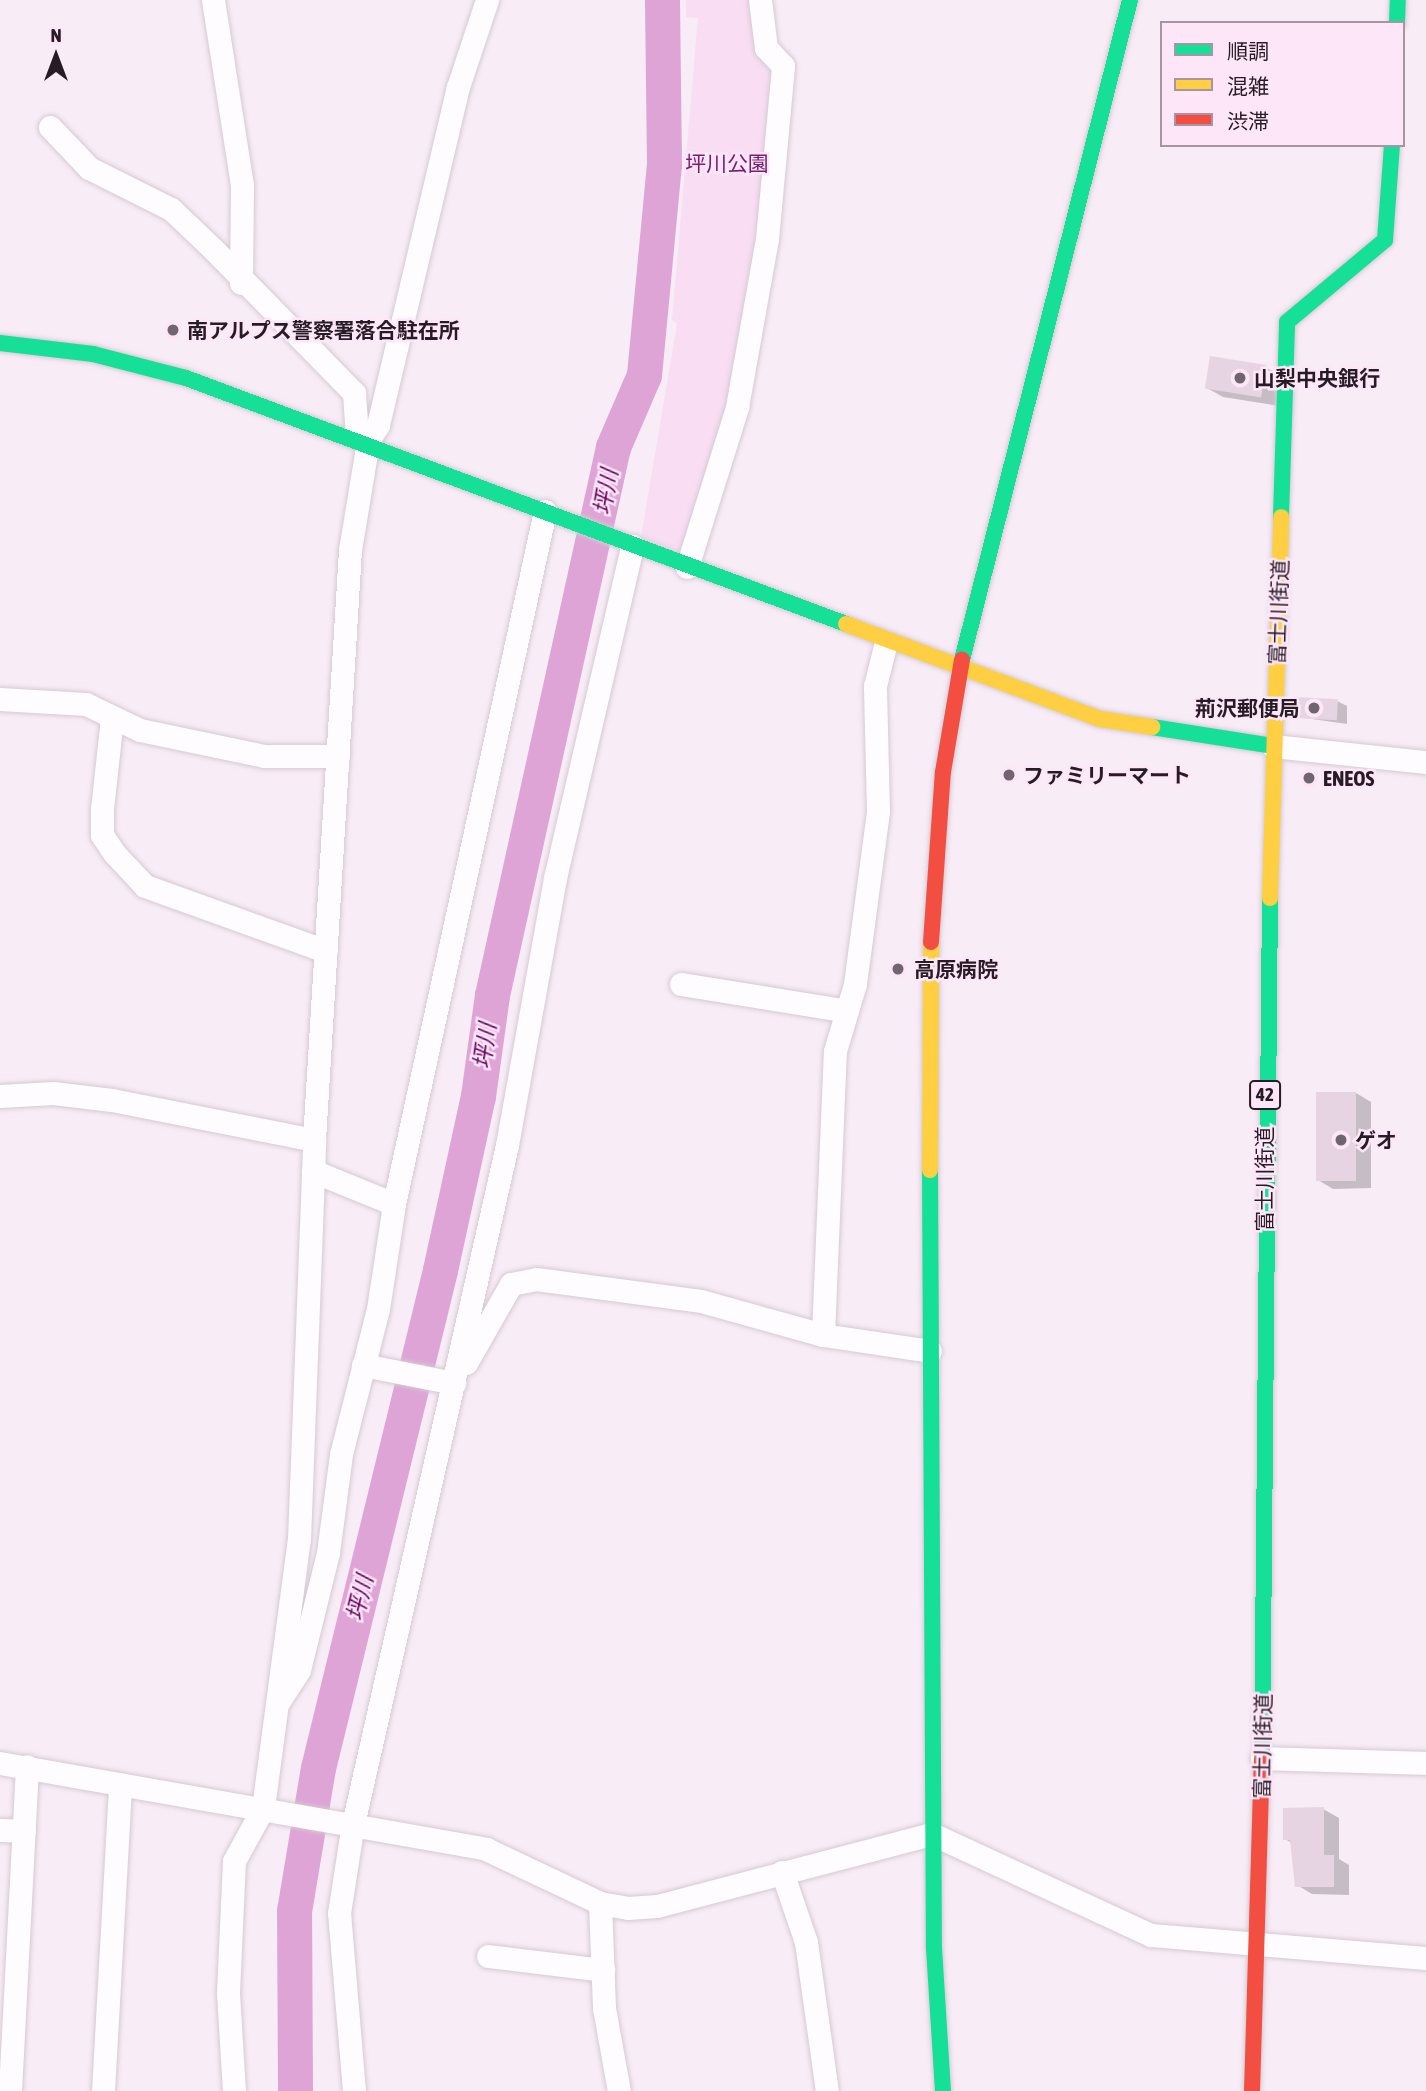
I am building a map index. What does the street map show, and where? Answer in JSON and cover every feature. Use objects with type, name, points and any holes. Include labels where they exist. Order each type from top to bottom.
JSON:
[{"type":"street","points":[[213,0],[242,185],[241,283]]},
{"type":"street","points":[[363,439],[378,425],[458,87],[486,0]]},
{"type":"street","points":[[687,567],[737,407],[767,239],[783,66],[766,48],[760,0]]},
{"type":"street","points":[[943,2091],[932,1834],[930,1352],[931,918],[943,772],[961,671],[1129,0]]},
{"type":"street","points":[[1397,21],[1398,0]]},
{"type":"street","points":[[50,127],[89,168],[170,209],[241,283],[354,393],[363,439],[350,550],[314,1140],[299,1539],[264,1808],[234,1861],[228,1992],[234,2091]]},
{"type":"street","name":"富士川街道","points":[[1251,2091],[1262,1758],[1265,1086],[1287,323],[1385,240],[1392,147]]},
{"type":"street","points":[[0,343],[93,354],[186,378],[363,439],[626,544],[961,671],[1125,727],[1426,762]]},
{"type":"street","points":[[276,1706],[299,1670],[370,1366],[394,1204],[550,513]]},
{"type":"street","points":[[354,2091],[340,1913],[347,1823],[448,1382],[507,1145],[555,878],[626,544]]},
{"type":"street","points":[[823,1335],[835,1051],[847,1011],[878,811],[875,686],[886,642]]},
{"type":"street","points":[[0,699],[86,705],[112,718],[264,756],[338,756]]},
{"type":"street","points":[[112,718],[102,835],[122,861],[145,886],[326,951]]},
{"type":"street","points":[[681,984],[847,1011]]},
{"type":"street","points":[[0,1096],[53,1093],[111,1100],[314,1140]]},
{"type":"street","points":[[313,1171],[394,1204]]},
{"type":"street","points":[[448,1382],[511,1284],[536,1279],[701,1301],[823,1335],[930,1352]]},
{"type":"street","points":[[370,1366],[448,1382]]},
{"type":"street","points":[[1262,1758],[1426,1763]]},
{"type":"street","points":[[0,1763],[486,1849],[600,1903],[657,1906],[932,1834],[1151,1934],[1426,1958]]},
{"type":"street","points":[[10,2091],[6,2042],[9,1939],[24,1831],[27,1766]]},
{"type":"street","points":[[103,2091],[120,1784]]},
{"type":"street","points":[[0,1830],[24,1831]]},
{"type":"street","points":[[782,1872],[806,1942],[827,2091]]},
{"type":"street","points":[[600,1903],[603,1970],[619,2091]]},
{"type":"street","points":[[488,1956],[603,1970]]},
{"type":"green space","name":"坪川公園","points":[[686,0],[757,0],[774,64],[775,103],[733,406],[687,554],[641,537],[677,324],[672,320],[698,18],[686,17]]},
{"type":"building","points":[[1210,356],[1266,365],[1261,398],[1205,389]]},
{"type":"building","points":[[1296,697],[1338,699],[1337,720],[1295,718]]},
{"type":"building","points":[[1316,1092],[1356,1092],[1356,1181],[1316,1181]]},
{"type":"building","points":[[1324,1807],[1324,1855],[1334,1855],[1334,1887],[1295,1887],[1290,1840],[1283,1840],[1283,1808]]},
{"type":"waterway","name":"坪川","points":[[295,2091],[294,1911],[318,1768],[440,1270],[478,1096],[492,995],[613,447],[644,375],[664,165],[662,0]]},
{"type":"traffic: fast","points":[[962,660],[1130,0]]},
{"type":"traffic: fast","points":[[1397,21],[1398,0]]},
{"type":"traffic: fast","points":[[1281,517],[1287,322],[1385,240],[1392,147]]},
{"type":"traffic: fast","points":[[0,343],[93,354],[186,378],[846,624]]},
{"type":"traffic: fast","points":[[1152,727],[1273,746]]},
{"type":"traffic: fast","points":[[1262,1761],[1270,898]]},
{"type":"traffic: fast","points":[[930,1170],[934,1948],[943,2091]]},
{"type":"traffic: slow","points":[[1270,898],[1281,517]]},
{"type":"traffic: slow","points":[[846,624],[1100,719],[1152,727]]},
{"type":"traffic: slow","points":[[930,1170],[931,942]]},
{"type":"traffic: jam","points":[[931,942],[943,772],[962,660]]},
{"type":"traffic: jam","points":[[1252,2091],[1262,1761]]},
{"type":"place","name":"南アルプス警察署落合駐在所","points":[[173,330]]},
{"type":"place","name":"山梨中央銀行","points":[[1240,378]]},
{"type":"place","name":"荊沢郵便局","points":[[1314,708]]},
{"type":"place","name":"ファミリーマート","points":[[1009,775]]},
{"type":"place","name":"ENEOS","points":[[1309,778]]},
{"type":"place","name":"高原病院","points":[[898,969]]},
{"type":"place","name":"ゲオ","points":[[1341,1140]]}]
